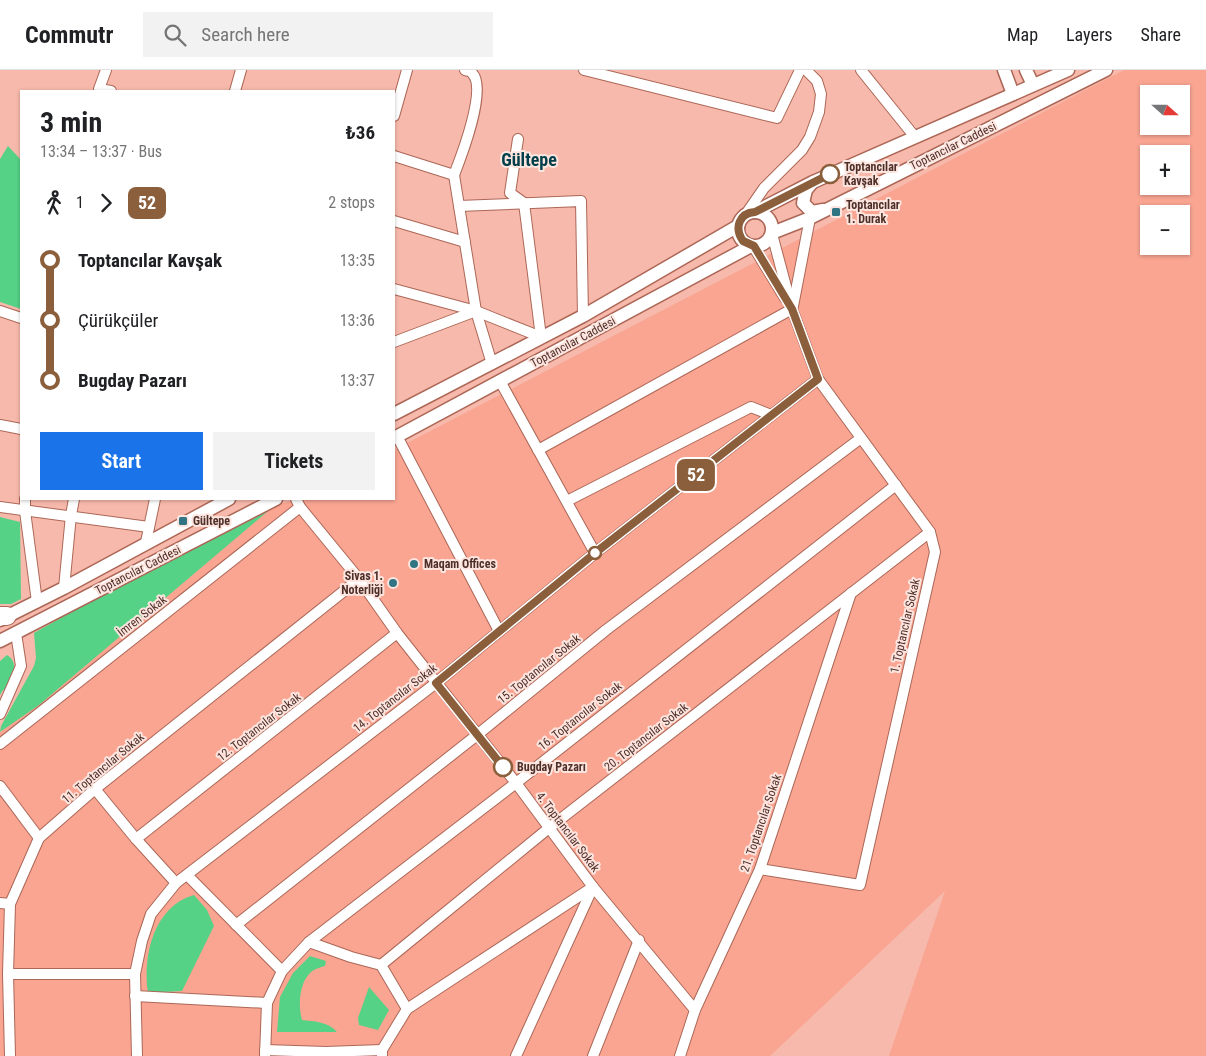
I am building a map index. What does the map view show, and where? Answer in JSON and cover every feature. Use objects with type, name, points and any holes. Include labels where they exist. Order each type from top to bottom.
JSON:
[{"type":"street","points":[[106,70],[99,88],[107,90]]},
{"type":"street","points":[[235,90],[241,70]]},
{"type":"street","points":[[395,112],[407,70]]},
{"type":"street","points":[[465,70],[472,73],[476,80],[476,104],[471,129],[454,175],[476,311],[492,364]]},
{"type":"street","points":[[584,70],[777,118],[800,70]]},
{"type":"street","points":[[751,213],[764,188],[802,150],[810,137],[819,112],[821,94],[817,81],[806,70]]},
{"type":"street","points":[[861,70],[915,137]]},
{"type":"street","points":[[1004,70],[1013,94]]},
{"type":"street","points":[[1026,70],[1033,85]]},
{"type":"street","name":"Toptancılar Caddesi","points":[[751,213],[813,182],[1068,70]]},
{"type":"street","name":"Toptancılar Caddesi","points":[[772,233],[810,218],[1106,70]]},
{"type":"street","points":[[395,289],[476,311],[541,337],[524,203],[510,193],[518,139]]},
{"type":"street","points":[[395,156],[454,175]]},
{"type":"street","points":[[813,182],[806,190],[803,203],[812,212],[824,210]]},
{"type":"street","points":[[459,206],[580,201],[583,316]]},
{"type":"street","points":[[751,213],[761,213],[769,218],[772,233],[765,243],[752,246],[745,243],[741,238],[738,226],[742,218],[751,213]]},
{"type":"street","points":[[538,450],[792,309],[810,218]]},
{"type":"street","points":[[395,221],[466,242]]},
{"type":"street","name":"Toptancılar Caddesi","points":[[395,413],[583,316],[738,226]]},
{"type":"street","name":"1. Toptancılar Sokak","points":[[760,868],[860,885],[935,552],[930,532],[818,379],[792,309],[772,233]]},
{"type":"street","name":"Toptancılar Caddesi","points":[[396,437],[752,246]]},
{"type":"street","name":"1. Toptancılar Sokak","points":[[752,246],[792,309]]},
{"type":"street","points":[[395,342],[476,311]]},
{"type":"street","points":[[0,312],[20,318]]},
{"type":"street","name":"14. Toptancılar Sokak","points":[[136,1056],[135,974],[142,941],[151,914],[176,883],[436,683],[595,553],[818,379]]},
{"type":"street","points":[[500,381],[595,553]]},
{"type":"street","points":[[567,501],[751,407],[771,414]]},
{"type":"street","points":[[0,425],[20,429]]},
{"type":"street","points":[[396,437],[499,632]]},
{"type":"street","name":"15. Toptancılar Sokak","points":[[236,925],[477,735],[606,630],[861,438]]},
{"type":"street","name":"16. Toptancılar Sokak","points":[[265,1053],[267,1003],[282,971],[309,942],[896,485]]},
{"type":"street","points":[[25,500],[37,602]]},
{"type":"street","points":[[64,588],[74,500]]},
{"type":"street","points":[[146,542],[155,500]]},
{"type":"street","name":"Toptancılar Caddesi","points":[[2,617],[64,588],[146,542],[227,500]]},
{"type":"street","name":"Toptancılar Caddesi","points":[[0,641],[274,500]]},
{"type":"street","name":"4. Toptancılar Sokak","points":[[298,503],[359,578],[397,633],[436,683],[516,782],[593,887],[639,940],[695,1010]]},
{"type":"street","name":"İmren Sokak","points":[[0,744],[298,503]]},
{"type":"street","points":[[0,507],[150,527]]},
{"type":"street","name":"20. Toptancılar Sokak","points":[[381,964],[549,828],[930,532]]},
{"type":"street","name":"11. Toptancılar Sokak","points":[[10,1056],[5,904],[39,838],[95,789],[359,578]]},
{"type":"street","name":"21. Toptancılar Sokak","points":[[680,1056],[695,1010],[760,868],[851,593]]},
{"type":"street","points":[[0,714],[21,666],[16,633]]},
{"type":"street","name":"12. Toptancılar Sokak","points":[[136,839],[397,633]]},
{"type":"street","points":[[0,786],[39,838]]},
{"type":"street","points":[[95,789],[136,839],[176,883]]},
{"type":"street","points":[[187,875],[282,971]]},
{"type":"street","points":[[265,1053],[382,1053],[407,1009],[593,887]]},
{"type":"street","points":[[516,1056],[593,887]]},
{"type":"street","points":[[593,1056],[639,940]]},
{"type":"street","points":[[309,942],[351,957],[381,964],[407,1009]]},
{"type":"street","points":[[8,974],[135,974]]},
{"type":"street","points":[[135,996],[267,1003]]},
{"type":"shaded area","points":[[1124,70],[1206,70],[1206,1056],[889,1056],[945,891],[770,1056],[0,1056],[0,732],[274,506],[294,500],[395,500],[395,449]]},
{"type":"green space","points":[[8,146],[20,159],[20,309],[0,302],[0,159]]},
{"type":"green space","points":[[274,506],[39,705],[0,732],[1,726],[34,666],[36,658],[34,633],[118,586]]},
{"type":"green space","points":[[0,517],[20,522],[21,599],[11,604],[0,604]]},
{"type":"green space","points":[[7,655],[13,662],[14,670],[8,689],[3,690],[0,695],[0,661]]},
{"type":"green space","points":[[194,895],[207,910],[214,926],[182,991],[148,993],[147,964],[149,949],[160,921],[180,901]]},
{"type":"green space","points":[[310,956],[326,961],[325,966],[317,968],[306,978],[300,1002],[302,1020],[325,1024],[337,1032],[277,1032],[280,997],[293,973]]},
{"type":"green space","points":[[369,987],[389,1010],[378,1030],[359,1025],[358,1018]]},
{"type":"bus line","name":"52","points":[[503,767],[436,683],[595,553],[818,379],[792,309],[754,246],[743,241],[739,236],[738,226],[746,214],[755,212],[830,174]]},
{"type":"place","name":"Toptancılar Kavşak","points":[[830,174]]},
{"type":"place","name":"Toptancılar 1. Durak","points":[[836,212]]},
{"type":"place","name":"Gültepe","points":[[183,521]]},
{"type":"place","name":"Maqam Offices","points":[[414,564]]},
{"type":"place","name":"Sivas 1. Noterliği","points":[[393,583]]},
{"type":"place","name":"Bugday Pazarı","points":[[503,767]]},
{"type":"district","name":"Gültepe","points":[[529,160]]}]
